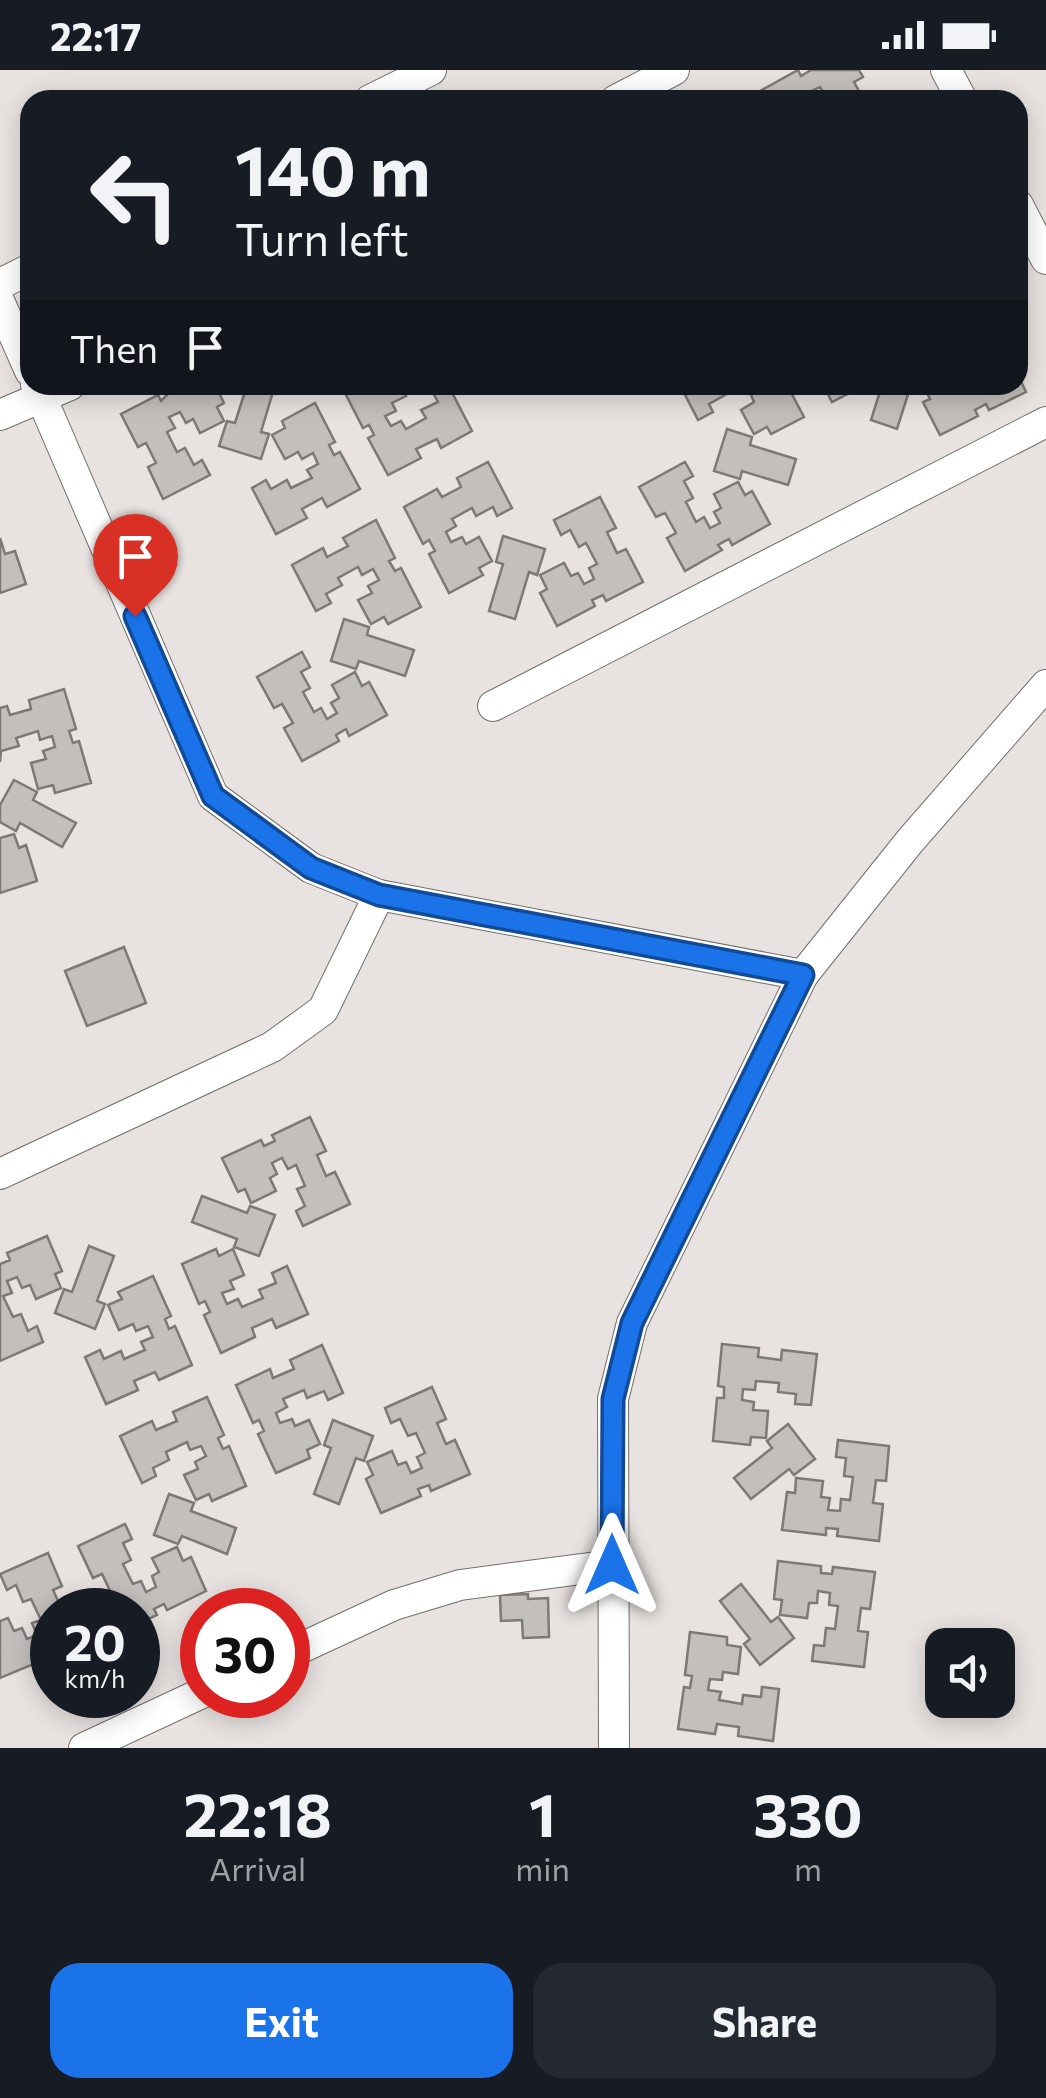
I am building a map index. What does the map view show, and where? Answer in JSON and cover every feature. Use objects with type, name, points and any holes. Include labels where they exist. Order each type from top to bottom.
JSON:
[{"type":"street","points":[[390,90],[431,70]]},
{"type":"street","points":[[635,90],[674,70]]},
{"type":"street","points":[[1028,224],[1046,259]]},
{"type":"street","points":[[0,303],[20,349]]},
{"type":"street","points":[[0,415],[24,395]]},
{"type":"street","points":[[40,395],[213,796],[311,868],[379,895],[803,975]]},
{"type":"street","points":[[493,706],[1046,422]]},
{"type":"street","points":[[614,1748],[613,1399],[632,1323],[803,975],[910,841],[1046,685]]},
{"type":"street","points":[[0,1174],[272,1047],[323,1010],[379,895]]},
{"type":"street","points":[[310,1644],[394,1606],[460,1585],[612,1565]]},
{"type":"street","points":[[84,1748],[180,1704]]},
{"type":"building","points":[[798,70],[801,76],[811,70],[859,70],[863,77],[854,82],[858,90],[762,90]]},
{"type":"building","points":[[158,395],[161,401],[167,395],[220,395],[224,403],[217,407],[224,421],[200,433],[193,419],[186,423],[180,412],[169,417],[175,428],[167,432],[177,452],[185,448],[194,465],[202,460],[210,475],[163,499],[148,467],[156,463],[146,443],[138,447],[121,414]]},
{"type":"building","points":[[244,395],[272,395],[261,432],[269,434],[261,459],[219,446],[227,421],[235,423]]},
{"type":"building","points":[[346,395],[405,395],[392,403],[396,411],[385,416],[391,426],[401,421],[406,429],[426,418],[421,410],[438,402],[434,395],[453,395],[472,431],[441,448],[437,439],[416,449],[421,458],[388,475],[368,438],[374,435],[369,425],[363,428]]},
{"type":"building","points":[[685,395],[725,395],[709,404],[713,412],[698,420]]},
{"type":"building","points":[[751,395],[792,395],[804,417],[771,434],[767,427],[754,434],[741,410],[754,402]]},
{"type":"building","points":[[879,395],[908,395],[897,429],[871,420]]},
{"type":"building","points":[[928,395],[1020,395],[989,410],[986,404],[975,410],[978,416],[940,435],[923,402],[930,399]]},
{"type":"building","points":[[315,403],[335,442],[329,445],[334,455],[340,452],[360,489],[327,507],[322,498],[302,509],[307,518],[276,534],[252,488],[266,480],[271,489],[287,480],[291,488],[312,478],[307,470],[318,464],[313,453],[302,459],[298,452],[285,459],[272,435],[285,428],[282,421]]},
{"type":"building","points":[[727,429],[752,437],[750,445],[796,459],[788,485],[742,471],[740,479],[714,471]]},
{"type":"building","points":[[488,462],[512,508],[497,516],[493,507],[476,516],[472,508],[452,519],[456,526],[446,532],[451,542],[462,537],[466,544],[479,537],[492,561],[479,568],[483,575],[449,593],[429,554],[435,551],[429,540],[423,544],[404,507],[437,489],[442,497],[461,487],[457,478]]},
{"type":"building","points":[[685,462],[693,476],[684,481],[693,498],[686,502],[696,522],[704,517],[710,528],[720,523],[714,512],[721,508],[714,494],[738,482],[745,495],[752,491],[770,524],[732,545],[729,539],[718,545],[722,550],[685,571],[667,538],[676,533],[665,513],[656,517],[639,487]]},
{"type":"building","points":[[600,497],[616,528],[607,532],[617,553],[626,549],[643,582],[606,601],[603,595],[592,600],[595,606],[557,626],[540,593],[547,589],[540,575],[564,563],[571,576],[578,573],[584,584],[594,579],[589,568],[597,564],[586,543],[579,547],[570,530],[561,535],[554,520]]},
{"type":"building","points":[[376,520],[395,558],[389,561],[395,571],[401,568],[421,607],[388,624],[384,617],[371,624],[358,600],[372,593],[368,586],[379,580],[373,569],[362,575],[358,567],[338,578],[342,585],[326,594],[331,603],[316,611],[292,565],[323,548],[327,557],[348,546],[343,538]]},
{"type":"building","points":[[503,536],[545,549],[537,575],[529,572],[515,619],[489,611],[503,564],[496,562]]},
{"type":"building","points":[[0,538],[5,554],[15,551],[26,584],[0,593]]},
{"type":"building","points":[[344,619],[369,627],[367,635],[414,650],[405,676],[359,661],[356,669],[331,661]]},
{"type":"building","points":[[302,652],[310,667],[301,672],[310,688],[303,692],[314,712],[321,708],[327,719],[337,713],[331,703],[339,698],[332,685],[355,672],[362,686],[369,682],[387,715],[349,736],[346,729],[336,735],[339,741],[302,761],[284,728],[293,723],[282,704],[274,708],[257,677]]},
{"type":"building","points":[[64,689],[76,729],[69,731],[73,743],[79,741],[91,783],[55,793],[53,785],[38,789],[31,763],[46,759],[43,751],[55,747],[52,736],[40,740],[38,731],[16,738],[19,746],[1,751],[0,762],[0,708],[7,706],[10,715],[31,709],[29,700]]},
{"type":"building","points":[[14,780],[37,792],[33,800],[76,823],[62,847],[20,823],[16,831],[0,822],[0,805]]},
{"type":"building","points":[[14,834],[19,848],[26,845],[37,881],[0,893],[0,838]]},
{"type":"building","points":[[124,947],[146,1003],[87,1026],[65,971]]},
{"type":"building","points":[[310,1117],[326,1151],[317,1155],[326,1176],[335,1172],[350,1204],[303,1226],[296,1211],[305,1206],[297,1189],[305,1186],[296,1165],[288,1169],[282,1158],[272,1163],[277,1174],[270,1178],[276,1191],[251,1203],[245,1189],[238,1192],[222,1158],[261,1140],[264,1146],[275,1141],[272,1135]]},
{"type":"building","points":[[202,1196],[247,1213],[250,1206],[275,1215],[259,1256],[234,1247],[237,1239],[192,1222]]},
{"type":"building","points":[[47,1236],[62,1271],[55,1274],[61,1288],[36,1299],[30,1285],[22,1288],[17,1277],[7,1281],[12,1293],[3,1296],[13,1317],[21,1314],[28,1331],[37,1326],[43,1342],[0,1361],[0,1264],[10,1260],[7,1253]]},
{"type":"building","points":[[89,1246],[114,1256],[97,1301],[105,1304],[95,1329],[55,1313],[64,1289],[72,1292]]},
{"type":"building","points":[[216,1249],[219,1256],[233,1249],[244,1275],[230,1281],[234,1289],[222,1293],[227,1304],[238,1299],[242,1307],[263,1298],[259,1290],[276,1283],[272,1273],[287,1266],[308,1314],[276,1328],[272,1319],[252,1328],[255,1337],[221,1353],[204,1315],[210,1312],[205,1301],[199,1304],[182,1264]]},
{"type":"building","points":[[153,1276],[171,1316],[165,1319],[169,1329],[175,1326],[192,1365],[159,1380],[155,1372],[134,1381],[138,1390],[106,1404],[85,1357],[100,1350],[104,1359],[121,1351],[124,1359],[145,1350],[141,1342],[153,1337],[148,1326],[136,1331],[133,1324],[119,1330],[108,1305],[122,1299],[118,1292]]},
{"type":"building","points":[[722,1344],[759,1348],[758,1357],[781,1360],[782,1350],[817,1354],[811,1405],[795,1404],[796,1394],[778,1392],[779,1383],[756,1381],[755,1390],[743,1389],[742,1400],[754,1402],[753,1410],[768,1411],[766,1438],[751,1437],[750,1445],[713,1441],[717,1398],[724,1398],[724,1387],[718,1386]]},
{"type":"building","points":[[322,1345],[343,1393],[328,1400],[324,1391],[307,1398],[304,1390],[283,1399],[287,1407],[276,1413],[280,1423],[292,1419],[295,1426],[309,1420],[320,1444],[307,1450],[310,1458],[276,1473],[258,1434],[264,1431],[259,1420],[253,1423],[236,1385],[270,1369],[273,1378],[294,1369],[290,1360]]},
{"type":"building","points":[[432,1387],[446,1419],[437,1423],[446,1444],[455,1440],[470,1474],[431,1491],[429,1485],[418,1489],[421,1496],[381,1513],[366,1479],[373,1475],[367,1462],[392,1451],[398,1465],[406,1462],[411,1473],[422,1468],[417,1457],[425,1453],[416,1433],[408,1436],[400,1419],[391,1423],[385,1408]]},
{"type":"building","points":[[207,1397],[224,1435],[218,1438],[223,1449],[229,1446],[246,1486],[212,1501],[209,1494],[196,1500],[184,1475],[198,1469],[195,1462],[206,1456],[201,1446],[190,1450],[187,1442],[166,1452],[169,1460],[153,1468],[156,1476],[142,1483],[120,1436],[152,1421],[156,1430],[177,1421],[173,1412]]},
{"type":"building","points":[[333,1420],[373,1436],[364,1461],[356,1458],[339,1504],[314,1494],[331,1448],[324,1445]]},
{"type":"building","points":[[788,1424],[815,1459],[794,1475],[789,1469],[751,1499],[734,1478],[772,1448],[767,1441]]},
{"type":"building","points":[[838,1440],[889,1446],[886,1481],[876,1480],[873,1503],[883,1504],[879,1541],[837,1536],[838,1529],[826,1528],[826,1535],[782,1530],[787,1492],[795,1493],[796,1478],[823,1481],[821,1497],[830,1498],[828,1510],[840,1511],[841,1499],[850,1500],[853,1477],[844,1476],[846,1458],[836,1457]]},
{"type":"building","points":[[169,1494],[194,1503],[191,1511],[236,1528],[227,1554],[182,1536],[178,1544],[154,1535]]},
{"type":"building","points":[[125,1524],[132,1539],[123,1543],[131,1560],[123,1564],[133,1584],[141,1581],[144,1588],[109,1588],[102,1574],[93,1578],[78,1546]]},
{"type":"building","points":[[177,1547],[183,1561],[191,1557],[205,1588],[180,1588],[180,1604],[167,1610],[164,1604],[160,1606],[160,1588],[154,1588],[152,1576],[159,1572],[152,1558]]},
{"type":"building","points":[[48,1553],[62,1586],[30,1588],[30,1599],[23,1602],[16,1585],[7,1590],[0,1574]]},
{"type":"building","points":[[778,1561],[821,1566],[821,1573],[832,1574],[833,1567],[875,1572],[870,1609],[861,1608],[858,1631],[868,1632],[864,1667],[812,1661],[814,1645],[824,1646],[826,1628],[835,1629],[838,1606],[829,1605],[830,1593],[818,1591],[817,1603],[809,1603],[807,1618],[780,1615],[782,1600],[774,1599]]},
{"type":"building","points":[[741,1584],[771,1622],[778,1617],[794,1638],[760,1665],[744,1644],[750,1639],[720,1601]]},
{"type":"building","points":[[528,1594],[528,1599],[548,1598],[549,1637],[523,1638],[522,1620],[501,1621],[500,1595]]},
{"type":"building","points":[[8,1618],[14,1631],[22,1628],[27,1639],[30,1638],[30,1666],[0,1678],[0,1621]]},
{"type":"building","points":[[690,1632],[727,1637],[727,1645],[741,1647],[738,1674],[723,1672],[722,1680],[710,1679],[708,1690],[721,1692],[719,1700],[742,1704],[743,1695],[761,1697],[762,1687],[779,1689],[773,1741],[738,1736],[739,1727],[717,1724],[715,1734],[678,1729],[684,1687],[690,1688],[692,1676],[685,1675]]},
{"type":"route","points":[[135,616],[213,796],[311,868],[379,895],[803,975],[632,1323],[613,1399],[612,1565]]}]
